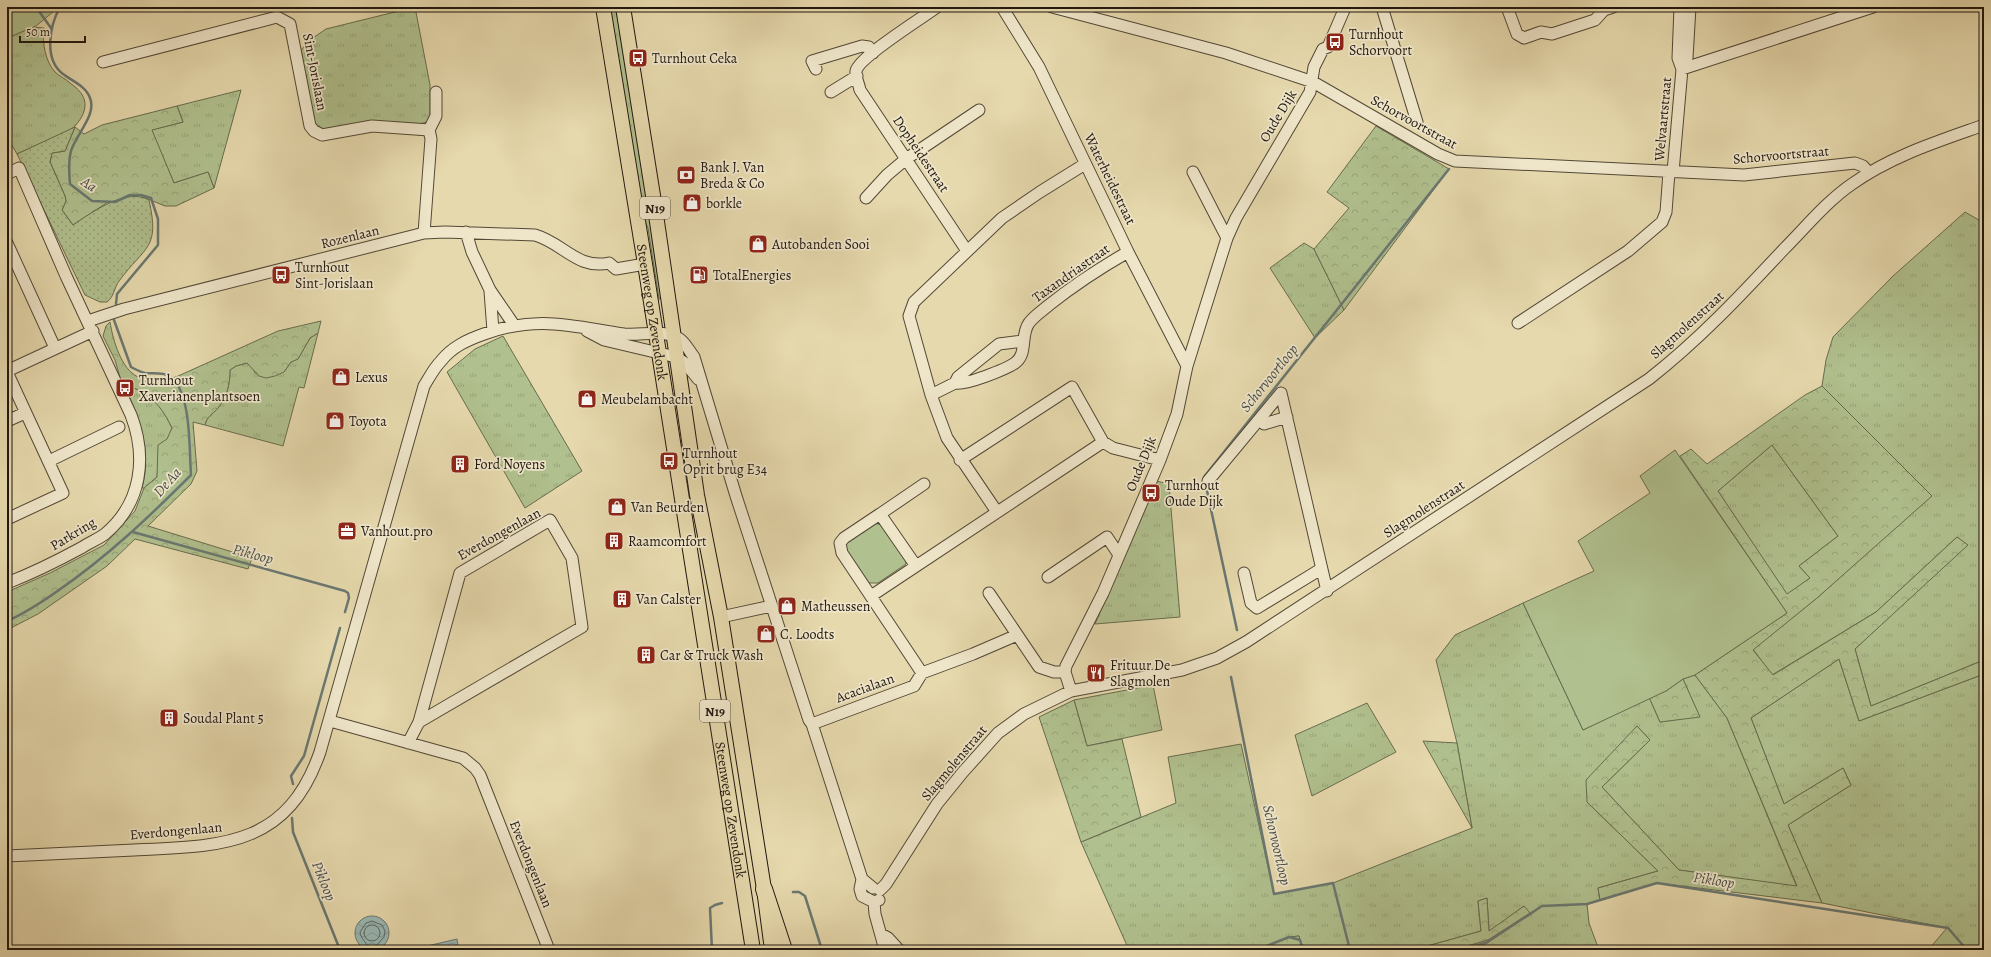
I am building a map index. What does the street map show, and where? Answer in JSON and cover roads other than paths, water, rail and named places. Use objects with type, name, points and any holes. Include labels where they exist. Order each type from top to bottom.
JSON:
[{"type":"highway","points":[[764,889],[784,950]]},
{"type":"main road","name":"Steenweg op Zevendonk","points":[[603,7],[753,950]]},
{"type":"main road","name":"Steenweg op Zevendonk","points":[[623,7],[656,215],[697,495],[721,617],[764,889],[772,950]]},
{"type":"street","points":[[831,92],[856,74],[860,64],[873,53],[937,7]]},
{"type":"street","name":"Waterheidestraat","points":[[1002,7],[1040,67],[1085,164],[1186,366]]},
{"type":"street","name":"Schorvoortstraat","points":[[1052,7],[1226,53],[1313,82],[1438,154],[1455,161],[1744,175],[1855,163],[1863,166],[1869,173]]},
{"type":"street","name":"Oude Dijk","points":[[1065,672],[1066,666],[1104,593],[1160,460],[1177,414],[1186,366],[1227,238],[1258,180],[1310,92],[1313,82],[1314,67],[1323,49],[1328,47],[1344,10],[1343,7]]},
{"type":"street","points":[[1382,7],[1417,122]]},
{"type":"street","points":[[1507,7],[1517,34],[1524,38],[1541,32],[1552,34],[1595,20],[1604,10],[1613,7]]},
{"type":"street","name":"Welvaartstraat","points":[[1680,7],[1678,58],[1682,69]]},
{"type":"street","name":"Welvaartstraat","points":[[1518,323],[1628,251],[1662,222],[1666,212],[1682,69],[1688,58],[1690,7]]},
{"type":"street","points":[[1682,69],[1873,7]]},
{"type":"street","name":"Sint-Jorislaan","points":[[103,62],[277,17],[290,24],[310,126],[314,131],[322,135],[372,126],[429,130]]},
{"type":"street","points":[[816,69],[812,61],[862,46],[868,47],[873,53]]},
{"type":"street","name":"Dopheidestraat","points":[[856,74],[860,90],[967,250]]},
{"type":"street","points":[[424,233],[431,139],[429,130],[436,116],[436,92]]},
{"type":"street","points":[[866,198],[887,175],[906,159],[979,110]]},
{"type":"street","name":"Slagmolenstraat","points":[[874,895],[886,884],[937,804],[979,752],[998,733],[1024,714],[1071,691],[1182,670],[1217,658],[1246,642],[1649,379],[1676,358],[1721,316],[1826,205],[1851,184],[1902,156],[1984,125]]},
{"type":"street","points":[[997,512],[946,438],[931,395],[909,316],[910,309],[914,302],[1002,218],[1085,164]]},
{"type":"street","name":"Parkring","points":[[7,174],[19,168],[137,431],[140,448],[140,471],[131,501],[123,514],[104,534],[55,563],[7,583]]},
{"type":"street","points":[[1193,172],[1227,238]]},
{"type":"street","name":"Rozenlaan","points":[[88,321],[124,309],[424,233],[466,232],[535,235],[547,238],[584,263],[598,265],[609,263],[616,269],[645,264]]},
{"type":"street","points":[[466,232],[472,252],[490,290],[514,325]]},
{"type":"street","points":[[7,243],[55,348]]},
{"type":"street","name":"Taxandriastraat","points":[[931,395],[955,383],[958,384],[971,381],[1015,363],[1022,352],[1026,328],[1033,318],[1064,293],[1128,252]]},
{"type":"street","points":[[490,290],[493,331]]},
{"type":"street","name":"Everdongenlaan","points":[[7,856],[189,848],[222,844],[248,836],[285,812],[300,796],[312,775],[330,721],[424,386],[440,361],[463,341],[514,325],[539,322],[572,324],[632,335],[656,334],[673,336]]},
{"type":"street","name":"Everdongenlaan","points":[[572,324],[604,340],[676,357]]},
{"type":"street","points":[[7,519],[63,493],[7,372],[93,331]]},
{"type":"street","name":"Steenweg op Zevendonk","points":[[673,336],[682,340],[694,357],[808,720],[812,724],[862,879],[874,895]]},
{"type":"street","name":"Taxandriastraat","points":[[955,383],[958,377],[999,344],[1023,342]]},
{"type":"street","name":"Steenweg op Zevendonk","points":[[676,357],[685,363],[702,385]]},
{"type":"street","points":[[960,460],[1072,387],[1103,442],[1113,448],[1160,460]]},
{"type":"street","points":[[1208,481],[1281,393],[1326,591]]},
{"type":"street","points":[[7,421],[25,412]]},
{"type":"street","points":[[1264,424],[1287,417]]},
{"type":"street","points":[[49,461],[119,427]]},
{"type":"street","points":[[871,596],[1103,442]]},
{"type":"street","points":[[922,673],[842,553],[840,543],[844,538],[924,484]]},
{"type":"street","points":[[880,514],[916,566]]},
{"type":"street","name":"Everdongenlaan","points":[[408,743],[419,722],[460,573],[550,520],[572,558],[582,628],[419,722]]},
{"type":"street","points":[[1048,577],[1107,537],[1119,555]]},
{"type":"street","points":[[1244,573],[1251,603],[1256,608],[1321,569]]},
{"type":"street","points":[[989,593],[1039,667],[1054,672],[1065,672],[1071,691]]},
{"type":"street","points":[[721,617],[772,606]]},
{"type":"street","name":"Acacialaan","points":[[812,724],[914,686],[922,673],[973,654],[1017,634]]},
{"type":"street","name":"Everdongenlaan","points":[[330,721],[463,758],[475,768],[480,775],[549,950]]},
{"type":"street","points":[[874,895],[875,914],[885,950]]},
{"type":"street","points":[[881,934],[888,938],[899,950]]},
{"type":"water","points":[[372,916],[384,921],[389,933],[384,945],[372,950],[360,945],[355,933],[360,921]]},
{"type":"water","points":[[457,939],[458,945],[433,950],[410,950]]},
{"type":"waterway","points":[[36,7],[51,28]]},
{"type":"waterway","name":"Aa","points":[[60,7],[56,14],[51,32],[50,42],[53,60],[57,68],[63,74],[85,90],[90,98],[91,104],[91,111],[71,151],[69,163],[70,184],[92,201],[115,202],[130,195],[141,195],[151,198],[158,219],[158,245],[117,294],[116,304]]},
{"type":"waterway","name":"Schorvoortloop","points":[[1237,630],[1204,477],[1449,169]]},
{"type":"waterway","name":"De Aa","points":[[7,621],[40,603],[94,564],[144,521],[191,475],[188,421],[182,394],[176,383],[169,376],[145,373],[131,367],[114,320]]},
{"type":"waterway","name":"Pikloop","points":[[133,532],[345,591],[348,593],[349,598],[345,612]]},
{"type":"waterway","name":"Pikloop","points":[[293,784],[291,776],[304,756],[340,628]]},
{"type":"waterway","name":"Schorvoortloop","points":[[1231,677],[1274,894],[1333,883],[1350,950]]},
{"type":"waterway","name":"Pikloop","points":[[292,818],[293,832],[340,950]]},
{"type":"waterway","name":"Pikloop","points":[[1459,950],[1486,943],[1542,906],[1587,904],[1657,883],[1948,928],[1967,950]]},
{"type":"waterway","name":"Pikloop","points":[[793,892],[799,892],[805,896],[822,950]]},
{"type":"waterway","name":"Pikloop","points":[[712,950],[710,908],[722,903]]},
{"type":"waterway","name":"Pikloop","points":[[1257,950],[1289,937],[1300,940],[1303,950]]},
{"type":"place","name":"Turnhout Schorvoort","points":[[1335,42]]},
{"type":"place","name":"Turnhout Ceka","points":[[638,58]]},
{"type":"place","name":"Bank J. Van Breda & Co","points":[[686,175]]},
{"type":"place","name":"borkle","points":[[692,203]]},
{"type":"place","name":"Autobanden Sooi","points":[[758,244]]},
{"type":"place","name":"Turnhout Sint-Jorislaan","points":[[281,275]]},
{"type":"place","name":"TotalEnergies","points":[[699,275]]},
{"type":"place","name":"Lexus","points":[[341,377]]},
{"type":"place","name":"Turnhout Xaverianenplantsoen","points":[[125,388]]},
{"type":"place","name":"Meubelambacht","points":[[587,399]]},
{"type":"place","name":"Toyota","points":[[335,421]]},
{"type":"place","name":"Turnhout Oprit brug E34","points":[[669,461]]},
{"type":"place","name":"Ford Noyens","points":[[460,464]]},
{"type":"place","name":"Turnhout Oude Dijk","points":[[1151,493]]},
{"type":"place","name":"Van Beurden","points":[[617,507]]},
{"type":"place","name":"Vanhout.pro","points":[[347,531]]},
{"type":"place","name":"Raamcomfort","points":[[614,541]]},
{"type":"place","name":"Van Calster","points":[[622,599]]},
{"type":"place","name":"Matheussen","points":[[787,606]]},
{"type":"place","name":"C. Loodts","points":[[766,634]]},
{"type":"place","name":"Car & Truck Wash","points":[[646,655]]},
{"type":"place","name":"Frituur De Slagmolen","points":[[1096,673]]},
{"type":"place","name":"Soudal Plant 5","points":[[169,718]]}]
